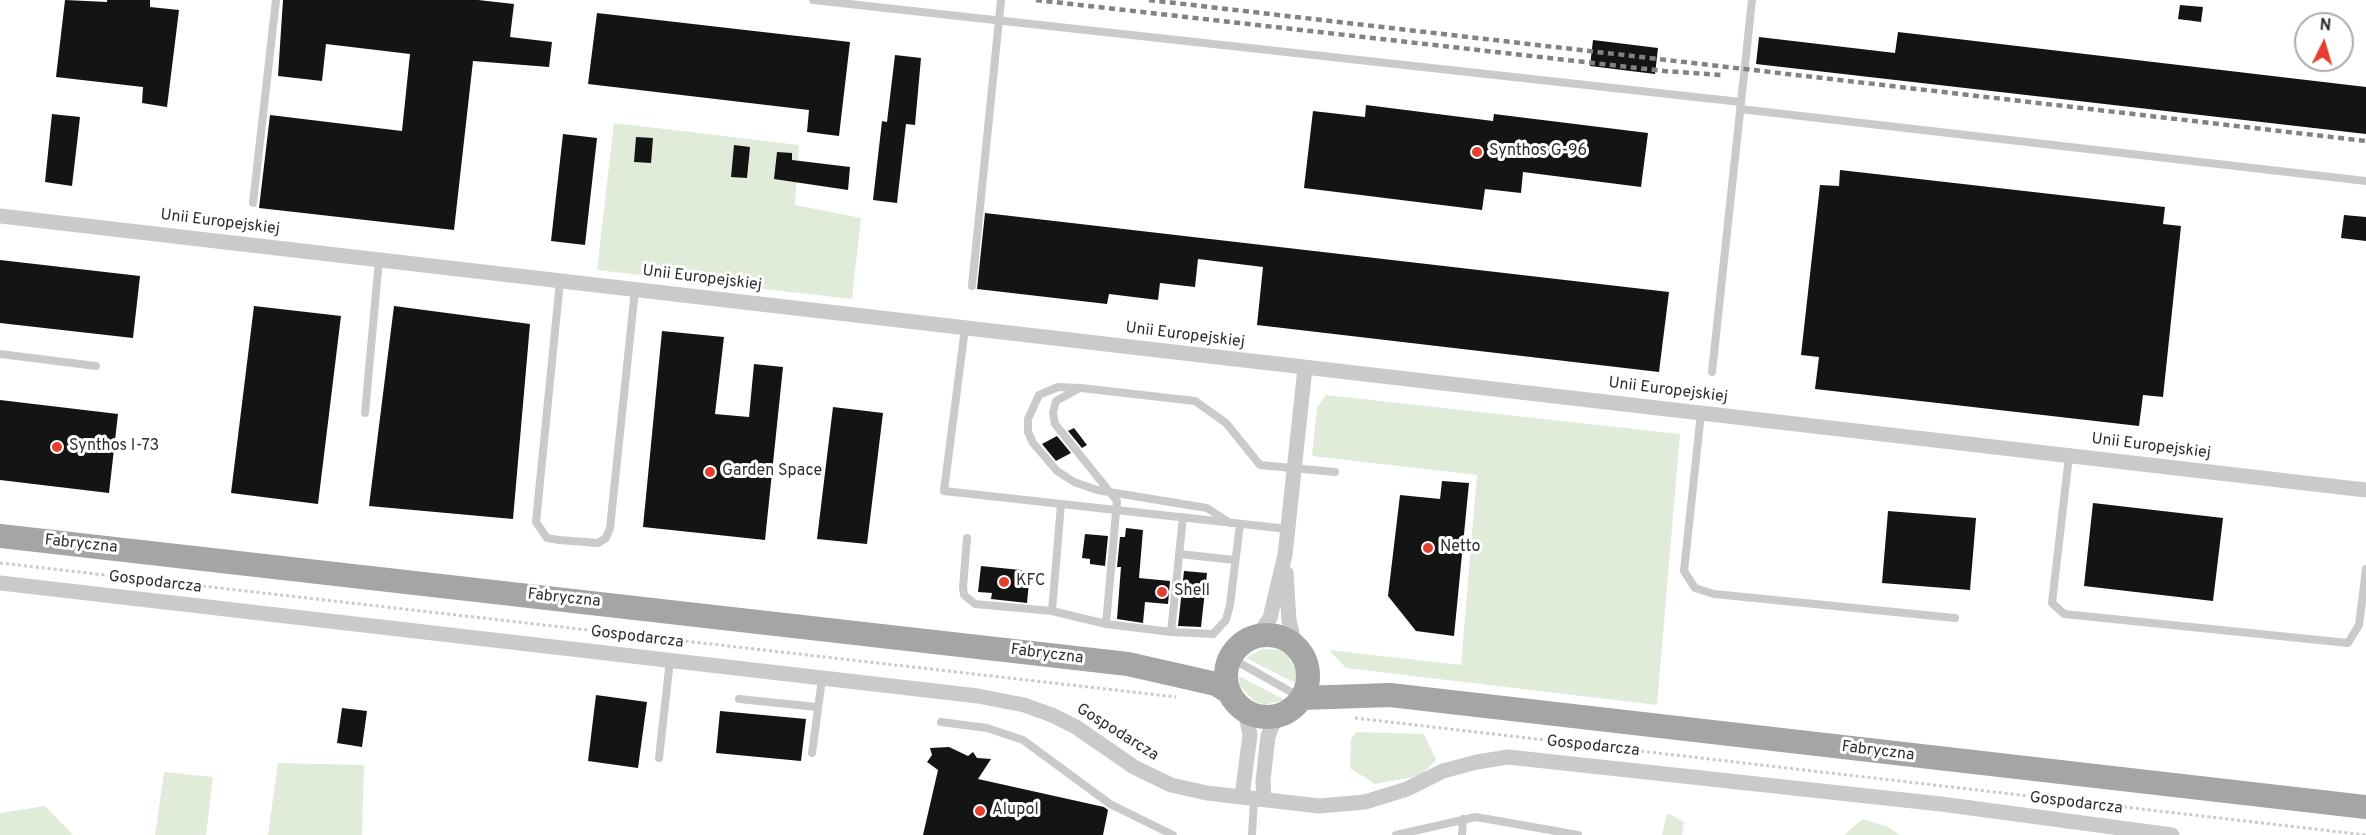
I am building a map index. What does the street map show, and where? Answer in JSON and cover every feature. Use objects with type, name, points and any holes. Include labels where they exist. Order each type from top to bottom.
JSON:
[{"type":"main road","name":"Fabryczna","points":[[0,536],[1128,664],[1199,665],[1231,658]]},
{"type":"main road","points":[[1277,636],[1295,646],[1308,670],[1307,687],[1302,698],[1283,714],[1263,717],[1245,711],[1229,692],[1226,673],[1231,658],[1242,644],[1257,637],[1277,636]]},
{"type":"main road","name":"Fabryczna","points":[[1128,664],[1216,684],[1229,692]]},
{"type":"main road","name":"Fabryczna","points":[[1308,670],[1332,680],[1390,695],[2366,807]]},
{"type":"main road","name":"Fabryczna","points":[[1302,698],[1390,695]]},
{"type":"street","name":"Unii Europejskiej","points":[[0,216],[2366,490]]},
{"type":"street","points":[[1257,637],[1270,618],[1285,555],[1305,368]]},
{"type":"street","points":[[1285,555],[1289,620],[1295,646]]},
{"type":"street","name":"Gospodarcza","points":[[0,583],[978,696],[1024,705],[1076,727],[1134,767],[1171,785],[1319,806],[1365,802],[1407,789],[1443,771],[1508,757],[1929,803],[2101,830],[2172,835]]},
{"type":"street","points":[[1245,711],[1250,735],[1253,798]]},
{"type":"street","points":[[1253,798],[1263,773],[1268,736],[1273,724],[1283,714]]},
{"type":"lane","points":[[253,203],[276,0]]},
{"type":"lane","points":[[813,0],[1741,105],[2366,181]]},
{"type":"lane","points":[[972,286],[1001,0]]},
{"type":"lane","points":[[1712,372],[1752,0]]},
{"type":"lane","points":[[365,413],[379,260]]},
{"type":"lane","points":[[560,281],[536,522],[548,538],[559,540],[598,543],[606,538],[610,528],[635,290]]},
{"type":"lane","points":[[965,328],[944,491],[1288,529]]},
{"type":"lane","points":[[0,354],[96,366]]},
{"type":"lane","points":[[1230,523],[1207,508],[1085,487],[1057,471],[1033,444],[1028,432],[1028,419],[1040,395],[1058,387],[1195,401],[1226,423],[1260,465],[1335,472]]},
{"type":"lane","points":[[1081,388],[1056,400],[1053,413],[1055,424],[1112,492],[1118,510],[1106,624]]},
{"type":"lane","points":[[1701,413],[1684,571],[1695,588],[1714,594],[1955,618]]},
{"type":"lane","points":[[2068,456],[2052,603],[2064,614],[2348,643],[2359,625],[2366,569]]},
{"type":"lane","points":[[1052,611],[1061,504]]},
{"type":"lane","points":[[1171,632],[1183,517]]},
{"type":"lane","points":[[967,538],[963,587],[964,595],[975,604],[1052,611],[1106,624],[1203,636],[1213,634],[1220,629],[1229,609],[1240,524]]},
{"type":"lane","points":[[1179,554],[1235,560]]},
{"type":"lane","points":[[1231,658],[1302,698]]},
{"type":"lane","points":[[659,758],[670,660]]},
{"type":"lane","points":[[812,753],[822,679]]},
{"type":"lane","points":[[739,699],[818,707]]},
{"type":"lane","points":[[941,722],[987,728],[1023,740],[1110,804],[1173,835]]},
{"type":"lane","points":[[1252,835],[1253,798]]},
{"type":"lane","points":[[1396,835],[1476,817],[1578,835]]},
{"type":"lane","points":[[1462,835],[1463,819]]},
{"type":"path","points":[[0,564],[1186,699]]},
{"type":"path","points":[[1350,717],[2366,835]]},
{"type":"green space","points":[[614,123],[799,145],[795,205],[861,218],[852,299],[597,270]]},
{"type":"green space","points":[[1326,395],[1680,434],[1657,705],[1346,668],[1329,650],[1461,665],[1477,475],[1312,456],[1317,408]]},
{"type":"green space","points":[[1262,649],[1279,650],[1288,656],[1297,673],[1295,683],[1246,658]]},
{"type":"green space","points":[[1239,676],[1285,700],[1263,705],[1254,701],[1240,686]]},
{"type":"green space","points":[[1356,732],[1424,734],[1436,760],[1420,776],[1375,784],[1350,768],[1351,739]]},
{"type":"green space","points":[[278,763],[364,765],[362,835],[268,835]]},
{"type":"green space","points":[[164,772],[213,777],[206,835],[155,835]]},
{"type":"green space","points":[[45,806],[73,835],[0,835],[0,813]]},
{"type":"green space","points":[[1667,813],[1684,822],[1682,835],[1662,835]]},
{"type":"green space","points":[[1863,819],[1888,827],[1900,835],[1844,835]]},
{"type":"building","points":[[65,0],[107,2],[107,0],[150,0],[150,7],[179,10],[167,107],[142,103],[143,87],[56,77]]},
{"type":"building","points":[[283,0],[478,0],[514,4],[510,37],[552,42],[549,67],[473,61],[454,230],[259,208],[270,115],[402,131],[410,54],[326,44],[322,81],[278,76]]},
{"type":"building","points":[[2180,5],[2203,7],[2201,22],[2178,19]]},
{"type":"building","points":[[597,13],[850,42],[839,136],[807,132],[809,110],[588,84]]},
{"type":"building","points":[[1898,32],[2366,87],[2366,134],[1756,64],[1759,37],[1895,53]]},
{"type":"building","points":[[1593,40],[1658,48],[1655,74],[1590,66]]},
{"type":"building","points":[[895,55],[921,58],[915,125],[906,124],[897,203],[873,200],[882,121],[887,122]]},
{"type":"building","name":"Synthos G-96","points":[[1366,105],[1493,121],[1494,114],[1648,133],[1641,187],[1523,172],[1521,193],[1485,189],[1482,210],[1304,188],[1313,111],[1365,117]]},
{"type":"building","points":[[52,114],[80,117],[72,186],[45,182]]},
{"type":"building","points":[[563,134],[597,138],[585,245],[551,241]]},
{"type":"building","points":[[636,137],[653,138],[651,163],[634,162]]},
{"type":"building","points":[[734,145],[750,147],[747,178],[731,177]]},
{"type":"building","points":[[777,152],[792,153],[792,160],[850,167],[848,190],[774,179]]},
{"type":"building","points":[[1840,170],[2165,207],[2163,224],[2181,226],[2163,397],[2143,395],[2139,426],[1815,389],[1819,357],[1801,355],[1820,185],[1839,186]]},
{"type":"building","points":[[985,213],[1669,292],[1659,372],[1257,325],[1263,267],[1198,259],[1195,287],[1160,283],[1158,300],[1109,294],[1107,304],[977,289]]},
{"type":"building","points":[[2344,215],[2366,217],[2366,241],[2341,238]]},
{"type":"building","points":[[0,260],[140,276],[133,338],[0,323]]},
{"type":"building","points":[[254,306],[341,316],[318,504],[231,493]]},
{"type":"building","points":[[394,306],[530,324],[513,519],[369,506]]},
{"type":"building","name":"Garden Space","points":[[662,331],[724,337],[715,414],[749,417],[754,364],[783,367],[765,540],[643,527]]},
{"type":"building","name":"Synthos I-73","points":[[0,400],[118,414],[109,493],[0,480]]},
{"type":"building","points":[[833,407],[883,413],[867,544],[817,539]]},
{"type":"building","points":[[1074,428],[1087,445],[1082,448],[1068,431]]},
{"type":"building","points":[[1057,436],[1071,453],[1056,461],[1042,444]]},
{"type":"building","name":"Netto","points":[[1442,481],[1469,483],[1454,636],[1416,631],[1388,596],[1400,495],[1440,499]]},
{"type":"building","points":[[2093,503],[2223,518],[2213,601],[2084,586]]},
{"type":"building","points":[[1888,511],[1976,518],[1970,590],[1882,583]]},
{"type":"building","points":[[1126,528],[1143,530],[1139,578],[1170,581],[1168,604],[1145,602],[1143,623],[1117,619],[1121,567],[1117,567],[1120,537],[1125,537]]},
{"type":"building","points":[[1085,534],[1108,536],[1105,566],[1090,564],[1090,559],[1082,558]]},
{"type":"building","name":"KFC","points":[[981,566],[1030,571],[1027,603],[991,599],[992,593],[978,592]]},
{"type":"building","points":[[1184,571],[1207,573],[1201,627],[1178,626]]},
{"type":"building","points":[[596,695],[647,702],[638,768],[588,761]]},
{"type":"building","points":[[342,708],[367,711],[362,747],[337,743]]},
{"type":"building","points":[[720,711],[806,719],[801,761],[716,753]]},
{"type":"building","points":[[949,747],[968,756],[973,752],[977,758],[991,759],[978,779],[1104,807],[1108,810],[1103,835],[923,835],[938,770],[927,762],[932,755],[930,748]]},
{"type":"railway","points":[[1036,0],[1664,71],[1722,75]]},
{"type":"railway","points":[[1149,0],[2366,141]]},
{"type":"place","name":"Synthos G-96","points":[[1477,152]]},
{"type":"place","name":"Synthos I-73","points":[[57,447]]},
{"type":"place","name":"Garden Space","points":[[710,472]]},
{"type":"place","name":"Netto","points":[[1428,548]]},
{"type":"place","name":"KFC","points":[[1004,582]]},
{"type":"place","name":"Shell","points":[[1162,592]]},
{"type":"place","name":"Alupol","points":[[980,811]]}]
